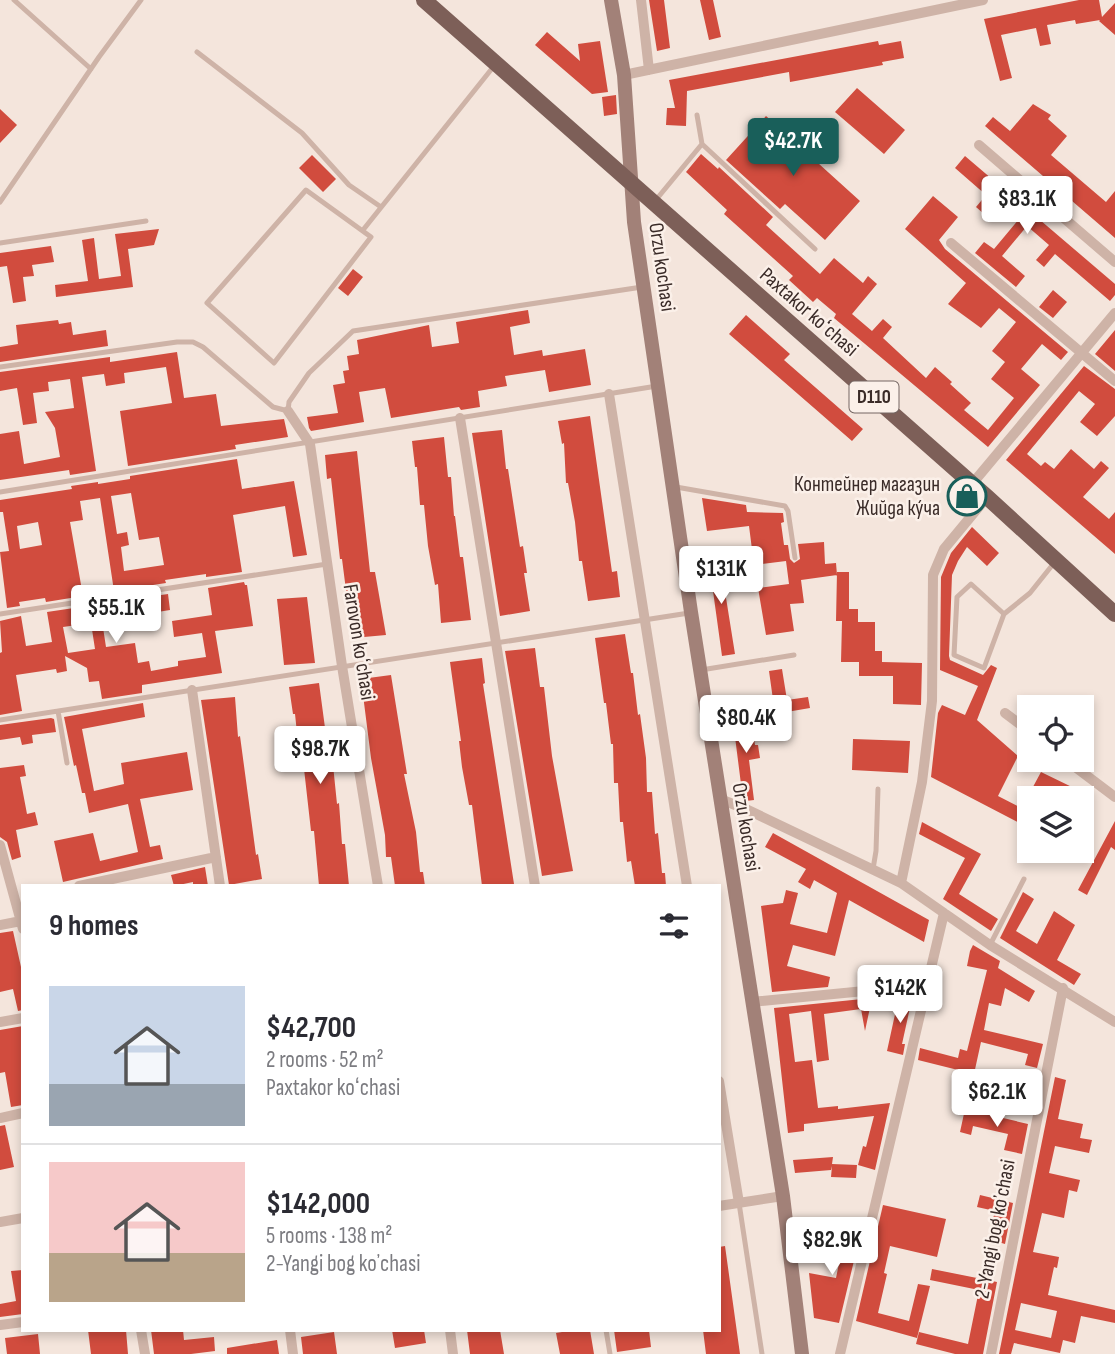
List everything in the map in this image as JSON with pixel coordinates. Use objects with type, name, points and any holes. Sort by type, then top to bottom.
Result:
[{"type":"main road","name":"D110","points":[[424,0],[631,182]]},
{"type":"main road","name":"Orzu kochasi","points":[[611,0],[624,75],[634,222],[691,612],[783,1196],[802,1354]]},
{"type":"main road","name":"Paxtakor koʻchasi","points":[[631,182],[1115,614]]},
{"type":"street","points":[[641,0],[649,70]]},
{"type":"street","points":[[624,75],[983,0]]},
{"type":"street","points":[[979,145],[1115,261]]},
{"type":"street","points":[[951,243],[1115,381]]},
{"type":"street","points":[[972,484],[1115,313]]},
{"type":"street","points":[[609,394],[687,884]]},
{"type":"street","name":"Farovon koʻchasi","points":[[288,411],[310,444],[342,666],[378,884]]},
{"type":"street","points":[[460,418],[535,884]]},
{"type":"street","points":[[901,883],[922,782],[932,701],[933,575],[944,549],[986,497]]},
{"type":"street","points":[[192,690],[220,884]]},
{"type":"street","points":[[1005,713],[1017,722]]},
{"type":"street","points":[[1082,772],[1115,797]]},
{"type":"street","points":[[720,799],[901,883],[990,944],[1115,1022]]},
{"type":"street","points":[[0,845],[19,898],[21,916]]},
{"type":"street","points":[[88,884],[216,857]]},
{"type":"street","points":[[840,1354],[944,914]]},
{"type":"street","points":[[0,925],[21,925]]},
{"type":"street","points":[[751,1002],[926,985]]},
{"type":"street","name":"2-Yangi bog koʼchasi","points":[[990,1354],[1063,988]]},
{"type":"street","points":[[0,1023],[21,1018]]},
{"type":"street","points":[[721,1094],[739,1203]]},
{"type":"street","points":[[0,1118],[21,1113]]},
{"type":"street","points":[[721,1206],[783,1196]]},
{"type":"street","points":[[0,1223],[21,1218]]},
{"type":"street","points":[[0,1325],[21,1322]]},
{"type":"street","points":[[142,1332],[145,1354]]},
{"type":"street","points":[[289,1332],[293,1354]]},
{"type":"street","points":[[450,1332],[453,1354]]},
{"type":"lane","points":[[14,0],[91,69]]},
{"type":"lane","points":[[0,202],[141,0]]},
{"type":"lane","points":[[197,52],[302,133],[349,185],[381,207]]},
{"type":"lane","points":[[363,230],[496,65]]},
{"type":"lane","points":[[697,115],[702,144],[815,249]]},
{"type":"lane","points":[[654,202],[702,144]]},
{"type":"lane","points":[[306,190],[363,230],[371,237],[274,363],[207,303],[306,190]]},
{"type":"lane","points":[[0,243],[146,221]]},
{"type":"lane","points":[[0,368],[177,342],[193,342],[204,347],[273,407],[288,411],[289,402],[309,373],[353,331],[644,287]]},
{"type":"lane","points":[[0,492],[659,386]]},
{"type":"lane","points":[[673,486],[785,506],[795,558]]},
{"type":"lane","points":[[1004,614],[971,584],[957,597],[954,655],[985,668],[1004,614],[1030,593],[1056,561]]},
{"type":"lane","points":[[0,614],[327,564]]},
{"type":"lane","points":[[0,720],[691,612]]},
{"type":"lane","points":[[701,670],[794,655]]},
{"type":"lane","points":[[58,711],[66,763]]},
{"type":"lane","points":[[873,869],[877,851],[878,789]]},
{"type":"lane","points":[[990,944],[1024,880]]},
{"type":"lane","points":[[739,1203],[762,1354]]},
{"type":"lane","points":[[606,1332],[610,1354]]},
{"type":"building","points":[[649,0],[664,0],[670,48],[657,51]]},
{"type":"building","points":[[700,0],[713,0],[721,37],[709,40]]},
{"type":"building","points":[[1079,0],[1099,0],[1102,17],[1115,3],[1115,35],[1100,20],[1076,24],[1075,20],[1047,25],[1051,44],[1040,46],[1036,28],[1001,35],[1012,78],[1000,81],[984,19]]},
{"type":"building","points":[[547,32],[580,61],[578,44],[600,41],[608,92],[592,94],[535,45]]},
{"type":"building","points":[[878,41],[879,45],[901,41],[904,58],[882,62],[883,65],[790,82],[789,72],[687,91],[686,126],[666,125],[667,108],[675,108],[669,80]]},
{"type":"building","points":[[857,88],[905,130],[884,154],[835,112]]},
{"type":"building","points":[[616,95],[617,114],[604,116],[602,97]]},
{"type":"building","points":[[1033,104],[1051,115],[1048,119],[1067,136],[1051,155],[1106,202],[1115,191],[1115,238],[985,126],[993,117],[1010,131]]},
{"type":"building","points":[[0,109],[17,125],[0,143]]},
{"type":"building","points":[[766,116],[860,201],[825,240],[785,204],[780,209],[726,160]]},
{"type":"building","points":[[701,154],[773,217],[766,225],[820,274],[834,258],[863,283],[868,276],[877,284],[852,314],[872,331],[883,319],[892,327],[883,338],[926,378],[935,367],[971,403],[964,410],[988,430],[1014,398],[991,379],[1005,362],[992,351],[1016,322],[999,308],[981,328],[948,304],[966,283],[905,229],[933,196],[958,217],[939,240],[945,249],[1068,352],[1061,360],[1042,344],[1021,369],[1040,385],[988,447],[834,318],[836,314],[817,298],[813,302],[789,280],[793,276],[724,214],[727,210],[686,172]]},
{"type":"building","points":[[312,155],[336,179],[323,192],[299,168]]},
{"type":"building","points":[[965,156],[1115,284],[1115,295],[1110,301],[1055,254],[1044,267],[1036,260],[1049,245],[1027,226],[1002,256],[1025,276],[1016,287],[975,253],[984,242],[994,249],[1019,219],[996,200],[984,214],[976,207],[986,195],[955,168]]},
{"type":"building","points":[[159,229],[154,245],[128,249],[133,287],[56,297],[55,285],[88,281],[82,240],[94,238],[99,279],[121,276],[115,234]]},
{"type":"building","points":[[51,246],[54,262],[32,265],[34,276],[23,277],[26,301],[13,303],[7,266],[0,267],[0,253]]},
{"type":"building","points":[[353,269],[363,277],[348,296],[338,288]]},
{"type":"building","points":[[1053,290],[1067,302],[1053,318],[1039,307]]},
{"type":"building","points":[[528,310],[530,323],[510,327],[514,355],[542,350],[543,356],[585,349],[591,385],[549,392],[545,370],[505,376],[507,386],[478,391],[480,407],[461,410],[459,407],[391,418],[385,388],[359,392],[364,422],[311,431],[309,428],[307,417],[338,413],[333,385],[345,383],[343,371],[349,370],[347,356],[359,354],[357,340],[429,325],[432,347],[459,343],[456,322]]},
{"type":"building","points":[[746,315],[790,354],[784,360],[863,429],[852,441],[729,334]]},
{"type":"building","points":[[58,320],[59,324],[71,322],[73,335],[106,330],[108,346],[0,362],[0,347],[18,344],[16,325]]},
{"type":"building","points":[[1115,330],[1115,371],[1095,354]]},
{"type":"building","points":[[177,352],[184,398],[216,394],[221,426],[284,419],[288,437],[235,445],[236,449],[128,466],[120,411],[172,403],[166,367],[124,373],[125,383],[106,386],[104,374],[82,377],[96,471],[70,475],[69,470],[0,480],[0,434],[19,431],[24,464],[60,457],[55,428],[45,412],[74,408],[70,379],[48,382],[49,391],[33,393],[37,423],[23,425],[17,388],[0,391],[0,372],[110,357],[110,362]]},
{"type":"building","points":[[1084,366],[1115,389],[1115,416],[1097,436],[1080,422],[1095,404],[1079,391],[1027,454],[1041,466],[1045,462],[1054,469],[1071,449],[1094,469],[1101,461],[1109,468],[1083,497],[1109,519],[1115,512],[1115,554],[1006,460]]},
{"type":"building","points":[[590,416],[612,572],[617,571],[620,597],[588,601],[566,483],[564,443],[562,444],[558,421]]},
{"type":"building","points":[[502,430],[520,547],[523,546],[530,611],[500,616],[472,433]]},
{"type":"building","points":[[444,437],[471,620],[441,623],[438,584],[435,585],[428,546],[424,505],[420,505],[412,441]]},
{"type":"building","points":[[357,451],[370,572],[375,572],[386,635],[353,638],[349,598],[340,559],[331,478],[327,479],[325,455]]},
{"type":"building","points":[[237,459],[242,489],[294,481],[307,555],[293,557],[285,506],[233,515],[242,572],[165,580],[166,583],[114,591],[100,498],[80,501],[83,520],[70,522],[83,596],[46,602],[45,598],[19,602],[20,606],[7,608],[0,552],[9,551],[0,500],[72,489],[71,486],[130,479],[130,476]],"holes":[[[131,493],[139,540],[159,537],[164,565],[124,571],[121,547],[129,545],[127,532],[117,534],[111,496]],[[38,522],[42,545],[20,549],[17,526]]]},
{"type":"building","points":[[702,498],[746,505],[747,512],[783,513],[784,522],[781,523],[784,545],[788,545],[790,559],[794,563],[800,559],[798,544],[824,542],[825,564],[836,563],[837,575],[801,580],[804,603],[790,604],[794,631],[766,635],[758,588],[789,584],[786,561],[754,565],[749,526],[707,531]]},
{"type":"building","points":[[972,527],[999,553],[987,566],[967,547],[958,561],[952,575],[949,656],[950,660],[983,675],[991,665],[997,668],[977,720],[1017,755],[998,796],[1017,806],[1017,822],[931,777],[938,713],[942,705],[965,715],[978,686],[940,670],[941,577],[951,553]]},
{"type":"building","points":[[719,554],[735,654],[722,656],[708,555]]},
{"type":"building","points":[[837,572],[849,572],[849,609],[858,609],[858,622],[875,622],[875,651],[882,651],[882,662],[922,663],[921,705],[893,704],[893,676],[859,676],[859,662],[841,662],[842,621],[836,621]]},
{"type":"building","points":[[244,582],[247,585],[253,626],[215,631],[222,673],[142,685],[142,693],[102,699],[99,681],[89,682],[87,668],[65,656],[67,671],[57,673],[56,669],[16,675],[22,711],[0,715],[0,621],[21,616],[26,646],[52,642],[47,612],[168,594],[170,610],[102,621],[106,647],[135,643],[138,663],[149,661],[151,671],[178,666],[178,661],[206,657],[202,633],[174,637],[172,621],[212,615],[208,588]],"holes":[[[91,623],[95,649],[68,653],[63,627]]]},
{"type":"building","points":[[307,597],[315,663],[284,665],[277,599]]},
{"type":"building","points":[[625,634],[638,715],[640,714],[647,792],[652,792],[655,834],[658,833],[662,873],[665,873],[666,884],[635,884],[631,861],[627,862],[623,822],[620,822],[618,783],[614,783],[613,744],[595,638]]},
{"type":"building","points":[[535,648],[540,687],[544,687],[552,756],[573,871],[542,876],[505,651]]},
{"type":"building","points":[[482,658],[483,684],[514,884],[482,884],[472,805],[469,805],[462,767],[450,662]]},
{"type":"building","points":[[782,669],[787,700],[808,697],[810,708],[775,714],[769,671]]},
{"type":"building","points":[[391,675],[407,774],[404,774],[416,832],[420,872],[423,872],[425,884],[395,884],[391,857],[386,857],[361,679]]},
{"type":"building","points":[[319,683],[330,765],[333,765],[337,804],[339,803],[349,884],[319,884],[302,751],[299,752],[289,687]]},
{"type":"building","points":[[235,697],[238,737],[240,736],[256,855],[258,854],[262,879],[229,884],[201,700]]},
{"type":"building","points":[[143,703],[145,717],[82,729],[94,791],[124,784],[121,763],[187,752],[193,790],[140,799],[150,847],[160,845],[163,859],[63,882],[54,841],[93,833],[100,861],[138,852],[128,804],[89,813],[85,793],[82,793],[76,765],[74,766],[64,717]]},
{"type":"building","points":[[54,719],[56,732],[32,735],[33,743],[22,745],[20,737],[0,740],[0,725]]},
{"type":"building","points":[[751,719],[760,758],[749,760],[754,800],[746,801],[743,800],[733,721]]},
{"type":"building","points":[[853,739],[910,741],[908,773],[852,770]]},
{"type":"building","points":[[24,765],[26,776],[20,777],[27,814],[35,812],[38,825],[16,830],[21,857],[12,860],[7,842],[0,837],[0,768]]},
{"type":"building","points":[[1041,772],[1070,786],[1033,786]]},
{"type":"building","points":[[1115,821],[1115,850],[1111,847],[1087,895],[1078,890]]},
{"type":"building","points":[[922,822],[981,854],[959,894],[998,919],[991,931],[943,899],[965,858],[919,834]]},
{"type":"building","points":[[773,833],[929,920],[924,942],[849,900],[835,956],[793,945],[787,966],[830,977],[828,987],[772,992],[761,906],[783,903],[786,890],[798,893],[790,924],[827,933],[837,893],[814,880],[810,889],[798,882],[806,869],[765,847]]},
{"type":"building","points":[[205,867],[208,884],[173,884],[171,875]]},
{"type":"building","points":[[1023,892],[1034,899],[1016,931],[1037,944],[1054,911],[1075,925],[1057,960],[1081,974],[1074,985],[1000,938]]},
{"type":"building","points":[[13,931],[21,967],[21,1010],[18,1011],[13,989],[0,992],[0,933]]},
{"type":"building","points":[[973,945],[1000,961],[998,968],[1035,991],[1029,1002],[1005,988],[1001,1006],[989,1003],[984,1030],[1043,1044],[1037,1068],[1025,1065],[1028,1054],[981,1042],[974,1074],[918,1060],[920,1048],[958,1058],[960,1049],[967,1051],[987,970],[967,966]]},
{"type":"building","points":[[913,994],[902,1044],[905,1044],[903,1055],[887,1051],[899,996]]},
{"type":"building","points":[[872,998],[865,1031],[861,1009],[824,1014],[829,1060],[817,1062],[811,1011],[789,1014],[795,1062],[812,1060],[818,1108],[838,1106],[838,1109],[890,1103],[875,1170],[858,1165],[874,1116],[804,1124],[804,1131],[788,1133],[774,1008]]},
{"type":"building","points":[[21,1026],[21,1105],[11,1107],[5,1072],[0,1073],[0,1030]]},
{"type":"building","points":[[1055,1077],[1066,1080],[1058,1119],[1083,1124],[1080,1138],[1092,1140],[1089,1153],[1055,1146],[1049,1173],[1080,1180],[1077,1192],[1069,1190],[1064,1218],[1042,1213],[1033,1252],[1059,1257],[1048,1295],[1115,1310],[1115,1323],[1081,1316],[1075,1343],[1063,1340],[1060,1353],[1014,1343],[1011,1354],[999,1354]],"holes":[[[1021,1303],[1057,1311],[1051,1338],[1015,1330]]]},
{"type":"building","points":[[965,1109],[1028,1124],[1022,1154],[1004,1150],[1008,1134],[973,1126],[971,1135],[960,1132]]},
{"type":"building","points":[[5,1125],[14,1167],[0,1170],[0,1126]]},
{"type":"building","points":[[833,1157],[832,1164],[857,1165],[856,1178],[831,1177],[832,1166],[831,1170],[795,1173],[793,1160]]},
{"type":"building","points":[[980,1195],[1013,1203],[1005,1244],[988,1239],[995,1211],[977,1207]]},
{"type":"building","points":[[883,1205],[946,1219],[937,1257],[890,1246],[878,1313],[909,1321],[918,1284],[930,1286],[917,1338],[856,1321]]},
{"type":"building","points":[[804,1230],[859,1240],[839,1323],[814,1318],[809,1273],[836,1278],[842,1249],[805,1242]]},
{"type":"building","points":[[725,1246],[740,1354],[706,1354],[703,1332],[721,1332],[721,1247]]},
{"type":"building","points":[[932,1269],[997,1282],[983,1354],[955,1354],[916,1344],[919,1332],[968,1344],[979,1290],[930,1280]]},
{"type":"building","points":[[21,1270],[21,1314],[0,1317],[0,1304],[16,1301],[11,1271]]},
{"type":"building","points":[[88,1332],[126,1332],[128,1354],[91,1354]]},
{"type":"building","points":[[151,1332],[183,1332],[184,1340],[214,1337],[215,1351],[154,1354]]},
{"type":"building","points":[[334,1332],[337,1354],[303,1354],[301,1337]]},
{"type":"building","points":[[392,1332],[424,1332],[426,1343],[395,1348]]},
{"type":"building","points":[[467,1332],[500,1332],[504,1354],[470,1354]]},
{"type":"building","points":[[590,1332],[594,1354],[560,1354],[556,1333]]},
{"type":"building","points":[[614,1332],[649,1332],[651,1347],[617,1352]]},
{"type":"building","points":[[38,1334],[40,1354],[7,1354],[5,1338]]},
{"type":"building","points":[[277,1340],[279,1354],[227,1354],[227,1348]]},
{"type":"place","name":"Контейнер магазин Жийда ку́ча","points":[[967,496]]}]
